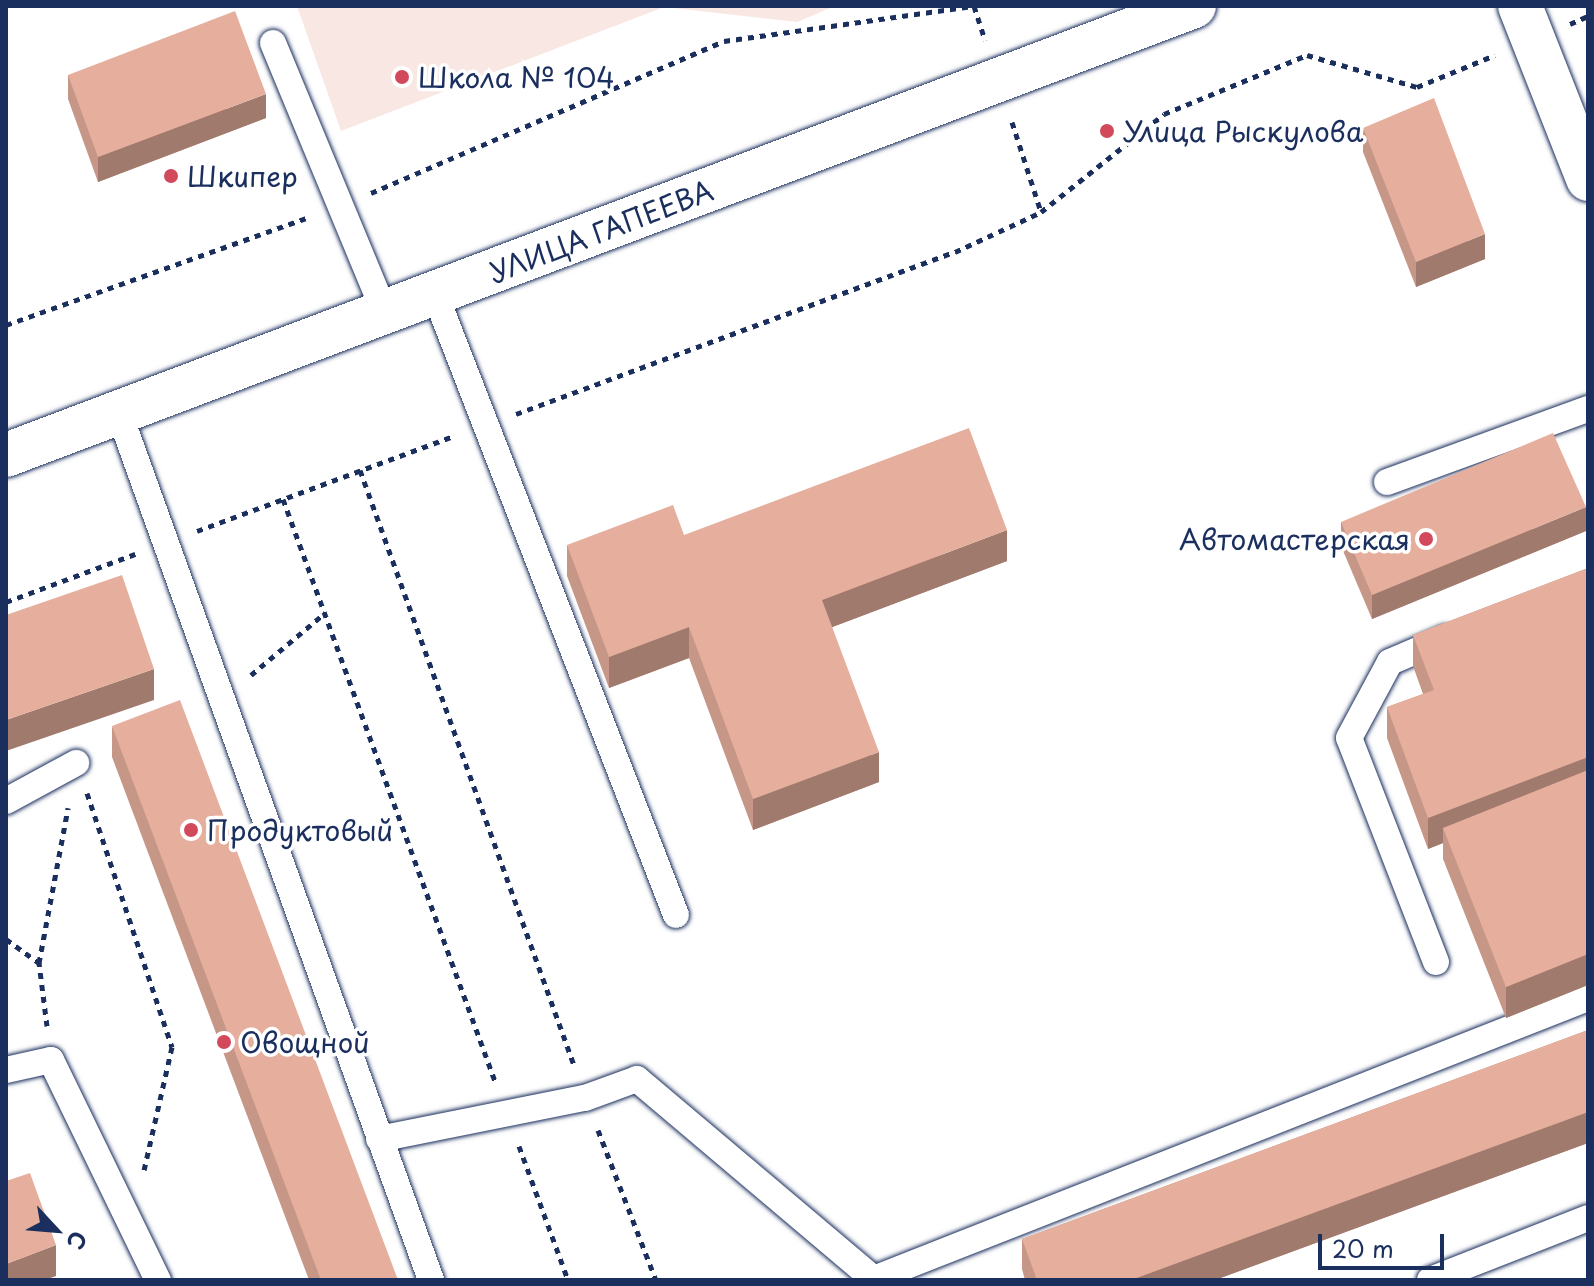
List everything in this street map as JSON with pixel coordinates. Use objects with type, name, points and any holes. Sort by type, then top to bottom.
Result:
[{"type":"main road","name":"УЛИЦА ГАПЕЕВА","points":[[6,455],[118,410],[385,313],[1194,6]]},
{"type":"main road","points":[[1527,22],[1588,179]]},
{"type":"lane","points":[[273,43],[385,313]]},
{"type":"lane","points":[[435,294],[676,915]]},
{"type":"lane","points":[[1387,482],[1588,409]]},
{"type":"lane","points":[[118,410],[219,703],[431,1280]]},
{"type":"lane","points":[[1436,962],[1349,738],[1390,662],[1475,626]]},
{"type":"lane","points":[[6,801],[76,763]]},
{"type":"lane","points":[[379,1139],[506,1110],[585,1098],[637,1079],[871,1278],[1588,998]]},
{"type":"lane","points":[[6,1070],[51,1060],[158,1280]]},
{"type":"lane","points":[[1443,1278],[1588,1218]]},
{"type":"path","points":[[6,325],[339,206],[724,41],[973,6]]},
{"type":"path","points":[[6,602],[955,252],[1041,212],[1164,114],[1307,55],[1417,87],[1527,22],[1588,16]]},
{"type":"path","points":[[360,470],[585,1098],[656,1280]]},
{"type":"path","points":[[283,499],[568,1280]]},
{"type":"path","points":[[219,703],[325,613]]},
{"type":"path","points":[[51,1060],[39,963],[76,763]]},
{"type":"path","points":[[76,763],[172,1047],[132,1225]]},
{"type":"path","points":[[6,939],[39,963]]},
{"type":"shaded area","name":"Школа № 104","points":[[297,6],[835,6],[797,22],[664,7],[341,131]]},
{"type":"building","points":[[235,11],[266,94],[98,157],[68,75]]},
{"type":"building","points":[[1434,98],[1485,234],[1416,262],[1363,128]]},
{"type":"building","points":[[969,428],[1007,530],[822,600],[879,752],[753,799],[689,627],[609,657],[567,545],[673,505],[684,535]]},
{"type":"building","points":[[1553,433],[1586,507],[1372,595],[1341,522]]},
{"type":"building","points":[[1588,568],[1588,757],[1428,818],[1387,707],[1434,690],[1413,635]]},
{"type":"building","points":[[122,575],[154,669],[6,720],[6,615]]},
{"type":"building","points":[[180,700],[398,1280],[321,1280],[112,726]]},
{"type":"building","points":[[1588,770],[1588,954],[1506,987],[1443,828]]},
{"type":"building","points":[[1588,1030],[1588,1112],[1131,1280],[1037,1280],[1022,1239]]},
{"type":"building","points":[[30,1173],[56,1245],[6,1264],[6,1181]]},
{"type":"place","name":"Школа № 104","points":[[402,77]]},
{"type":"place","name":"Улица Рыскулова","points":[[1107,131]]},
{"type":"place","name":"Шкипер","points":[[171,176]]},
{"type":"place","name":"Автомастерская","points":[[1426,539]]},
{"type":"place","name":"Продуктовый","points":[[191,830]]},
{"type":"place","name":"Овощной","points":[[224,1042]]}]
